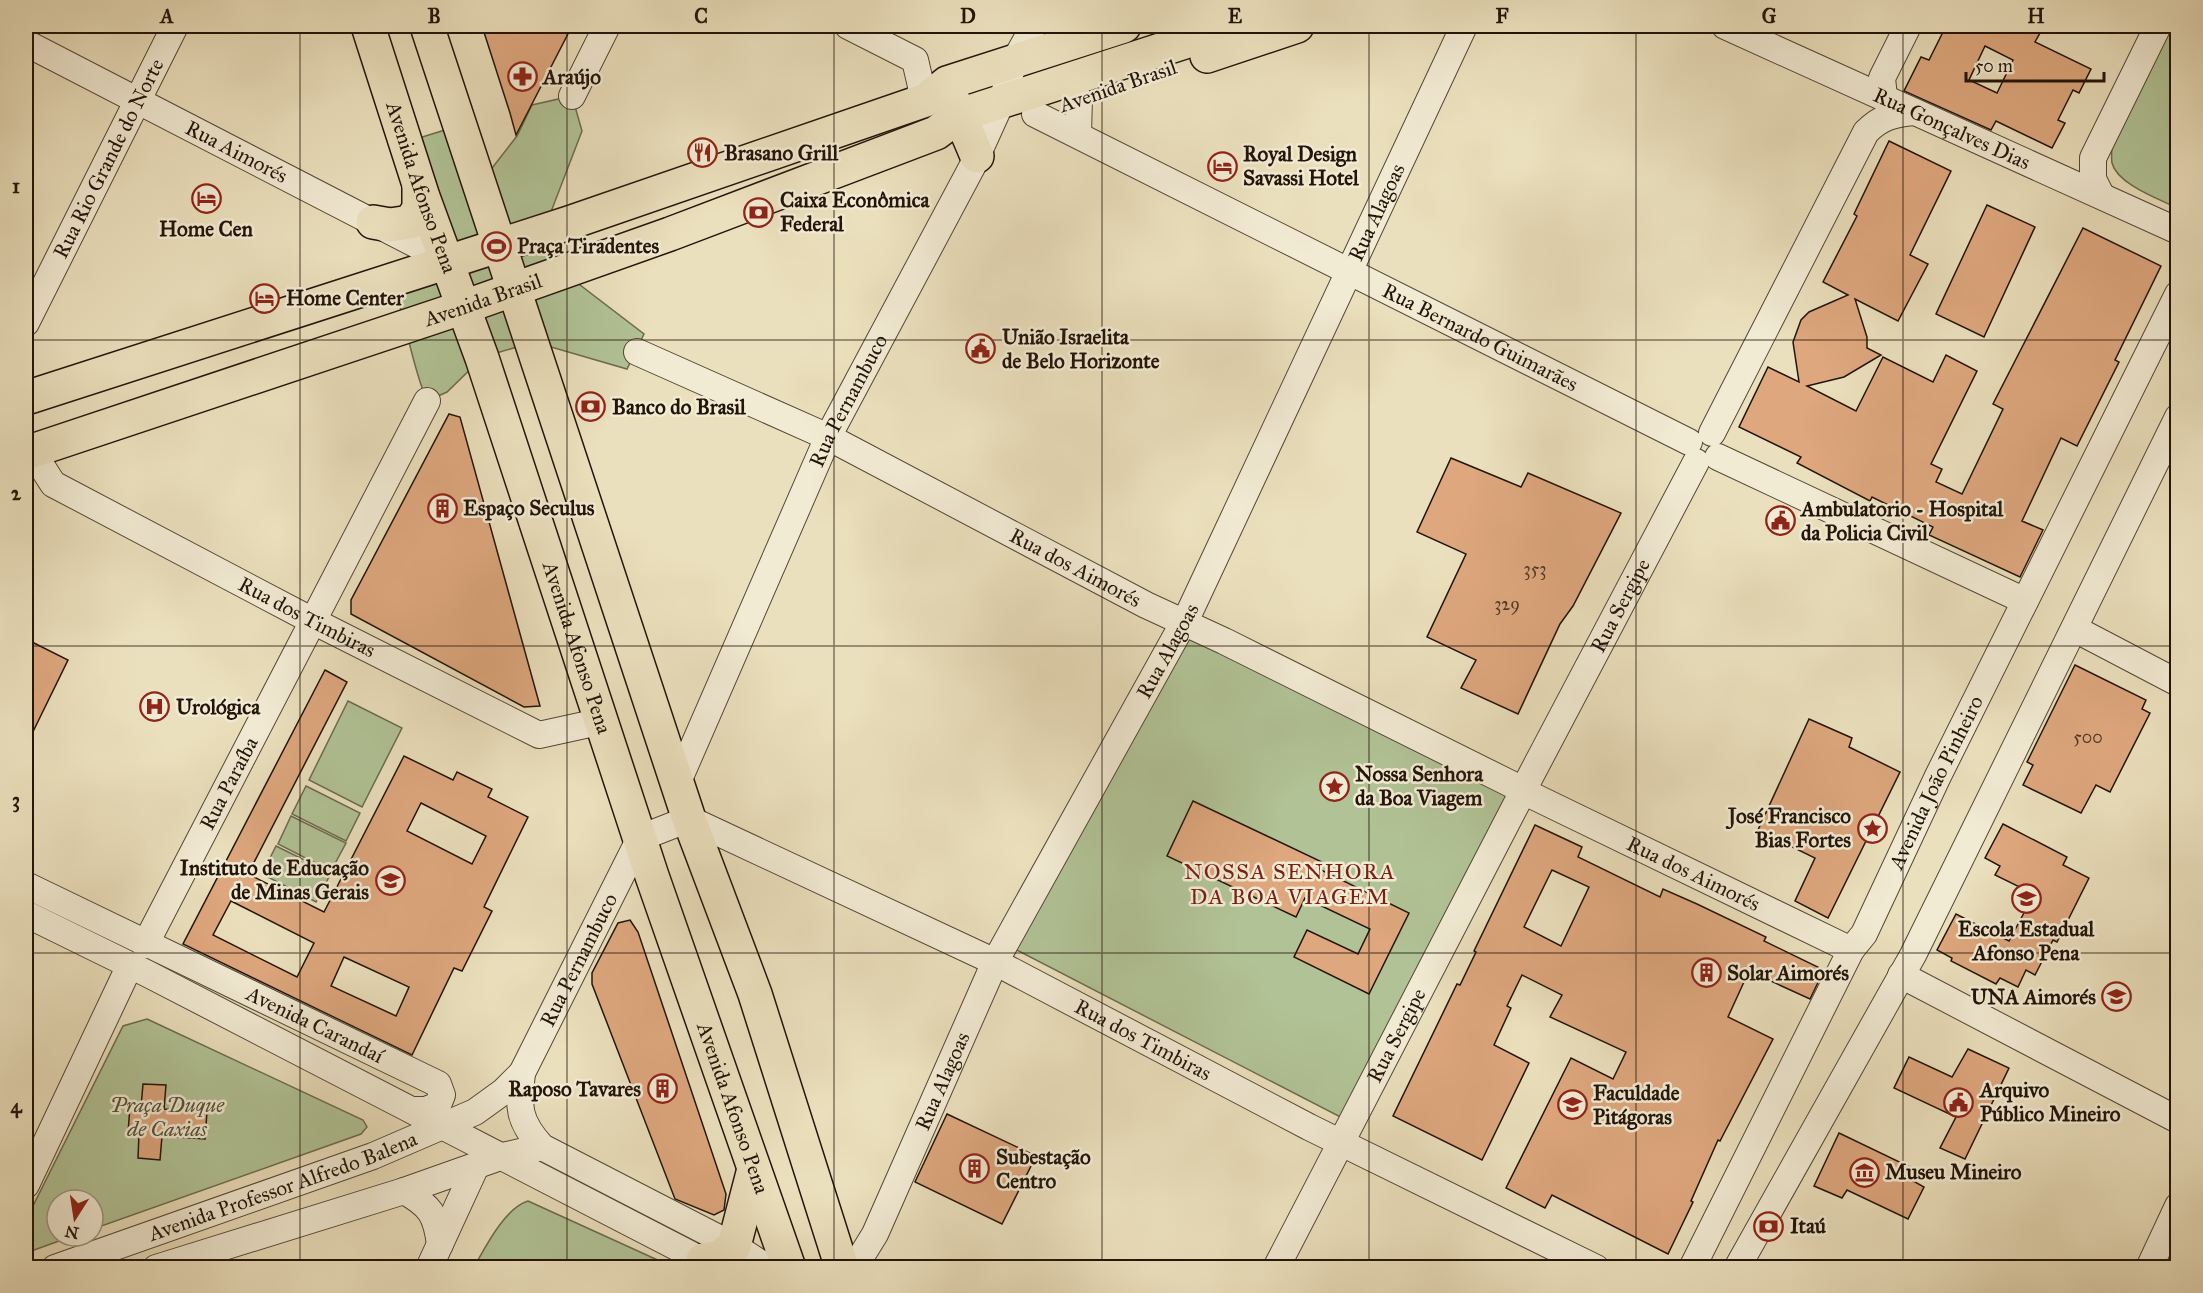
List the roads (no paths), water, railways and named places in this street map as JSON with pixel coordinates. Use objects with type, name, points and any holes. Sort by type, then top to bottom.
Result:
[{"type":"main road","name":"Avenida Afonso Pena","points":[[368,26],[419,186],[464,307],[640,838],[789,1268]]},
{"type":"main road","points":[[428,26],[516,287],[677,784],[755,994],[842,1268]]},
{"type":"main road","name":"Avenida Brasil","points":[[969,110],[1124,26]]},
{"type":"main road","name":"Avenida Brasil","points":[[29,452],[464,307],[670,234],[969,110],[1181,26]]},
{"type":"main road","name":"Avenida Brasil","points":[[26,398],[448,261],[969,110],[1234,26]]},
{"type":"main road","name":"Avenida Brasil","points":[[969,110],[1035,114],[1297,26]]},
{"type":"main road","points":[[373,222],[390,225],[410,222],[419,209],[419,186]]},
{"type":"main road","points":[[718,1258],[754,1169]]},
{"type":"street","name":"Rua Rio Grande do Norte","points":[[26,323],[174,26]]},
{"type":"street","points":[[572,96],[607,26]]},
{"type":"street","points":[[848,26],[915,60],[921,86],[969,110]]},
{"type":"street","name":"Rua Pernambuco","points":[[677,784],[969,110],[1034,26]]},
{"type":"street","name":"Rua Alagoas","points":[[854,1268],[875,1234],[995,962],[1184,622],[1464,26]]},
{"type":"street","name":"Rua Gonçalves Dias","points":[[1725,26],[2178,231]]},
{"type":"street","points":[[1884,97],[1882,78],[1908,26]]},
{"type":"street","points":[[2101,195],[2093,179],[2093,158],[2158,26]]},
{"type":"street","name":"Rua Aimorés","points":[[26,43],[448,261]]},
{"type":"street","points":[[1853,82],[1864,102],[1866,132]]},
{"type":"street","points":[[1078,133],[1079,99]]},
{"type":"street","name":"Rua Sergipe","points":[[1276,1268],[1704,448],[1866,132],[1878,120],[1891,114],[1914,112]]},
{"type":"street","name":"Rua Bernardo Guimarães","points":[[1035,114],[1078,133],[1704,448],[2025,601]]},
{"type":"street","name":"Avenida João Pinheiro","points":[[1692,1268],[1851,950],[1864,934],[1938,776],[2178,294]]},
{"type":"street","name":"Rua dos Aimorés","points":[[637,352],[828,437],[1146,605],[1851,950]]},
{"type":"street","name":"Rua Paraíba","points":[[141,934],[311,621],[427,401]]},
{"type":"street","points":[[1737,1268],[1902,975],[2178,417]]},
{"type":"street","name":"Rua dos Timbiras","points":[[29,452],[53,484],[311,621],[539,735],[603,722]]},
{"type":"street","points":[[2075,629],[2178,683]]},
{"type":"street","points":[[640,838],[689,819]]},
{"type":"street","name":"Rua dos Timbiras","points":[[689,819],[995,962],[1341,1144],[1596,1268]]},
{"type":"street","name":"Rua Pernambuco","points":[[475,1112],[522,1073],[640,838]]},
{"type":"street","name":"Avenida Carandaí","points":[[26,885],[141,934],[438,1084],[442,1095],[438,1105],[426,1110],[412,1110]]},
{"type":"street","name":"Avenida Carandaí","points":[[26,914],[132,966],[442,1127],[718,1258],[768,1268]]},
{"type":"street","points":[[26,1185],[132,966],[141,934]]},
{"type":"street","points":[[1902,975],[2178,1120]]},
{"type":"street","points":[[522,1073],[519,1106],[522,1119],[542,1147]]},
{"type":"street","name":"Avenida Professor Alfredo Balena","points":[[55,1268],[255,1200],[373,1156],[475,1112]]},
{"type":"street","name":"Avenida Carandaí","points":[[542,1147],[718,1258]]},
{"type":"street","name":"Avenida Professor Alfredo Balena","points":[[156,1268],[404,1191],[503,1156],[542,1147]]},
{"type":"street","points":[[429,1268],[476,1166]]},
{"type":"street","points":[[404,1191],[421,1200],[436,1218],[440,1244]]},
{"type":"street","points":[[2149,1268],[2178,1206]]},
{"type":"place","name":"Araújo","points":[[522,77]]},
{"type":"place","name":"Brasano Grill","points":[[703,153]]},
{"type":"place","name":"Royal Design Savassi Hotel","points":[[1222,166]]},
{"type":"place","name":"Home Cen","points":[[206,198]]},
{"type":"place","name":"Caixa Econômica Federal","points":[[759,212]]},
{"type":"place","name":"Praça Tiradentes","points":[[496,246]]},
{"type":"place","name":"Home Center","points":[[265,298]]},
{"type":"place","name":"União Israelita de Belo Horizonte","points":[[981,349]]},
{"type":"place","name":"Banco do Brasil","points":[[591,407]]},
{"type":"place","name":"Espaço Seculus","points":[[442,508]]},
{"type":"place","name":"Ambulatorio - Hospital da Policia Civil","points":[[1780,521]]},
{"type":"place","name":"Urológica","points":[[155,707]]},
{"type":"place","name":"Nossa Senhora da Boa Viagem","points":[[1334,786]]},
{"type":"place","name":"José Francisco Bias Fortes","points":[[1872,828]]},
{"type":"place","name":"Instituto de Educação de Minas Gerais","points":[[390,880]]},
{"type":"place","name":"Escola Estadual Afonso Pena","points":[[2026,898]]},
{"type":"place","name":"Solar Aimorés","points":[[1706,973]]},
{"type":"place","name":"UNA Aimorés","points":[[2117,997]]},
{"type":"place","name":"Raposo Tavares","points":[[662,1089]]},
{"type":"place","name":"Arquivo Público Mineiro","points":[[1959,1102]]},
{"type":"place","name":"Faculdade Pitágoras","points":[[1572,1105]]},
{"type":"place","name":"Subestação Centro","points":[[975,1169]]},
{"type":"place","name":"Museu Mineiro","points":[[1864,1172]]},
{"type":"place","name":"Itaú","points":[[1769,1226]]},
{"type":"district","name":"NOSSA SENHORA DA BOA VIAGEM","points":[[1290,884]]},
{"type":"park label","name":"Praça Duque de Caxias","points":[[167,1117]]}]
